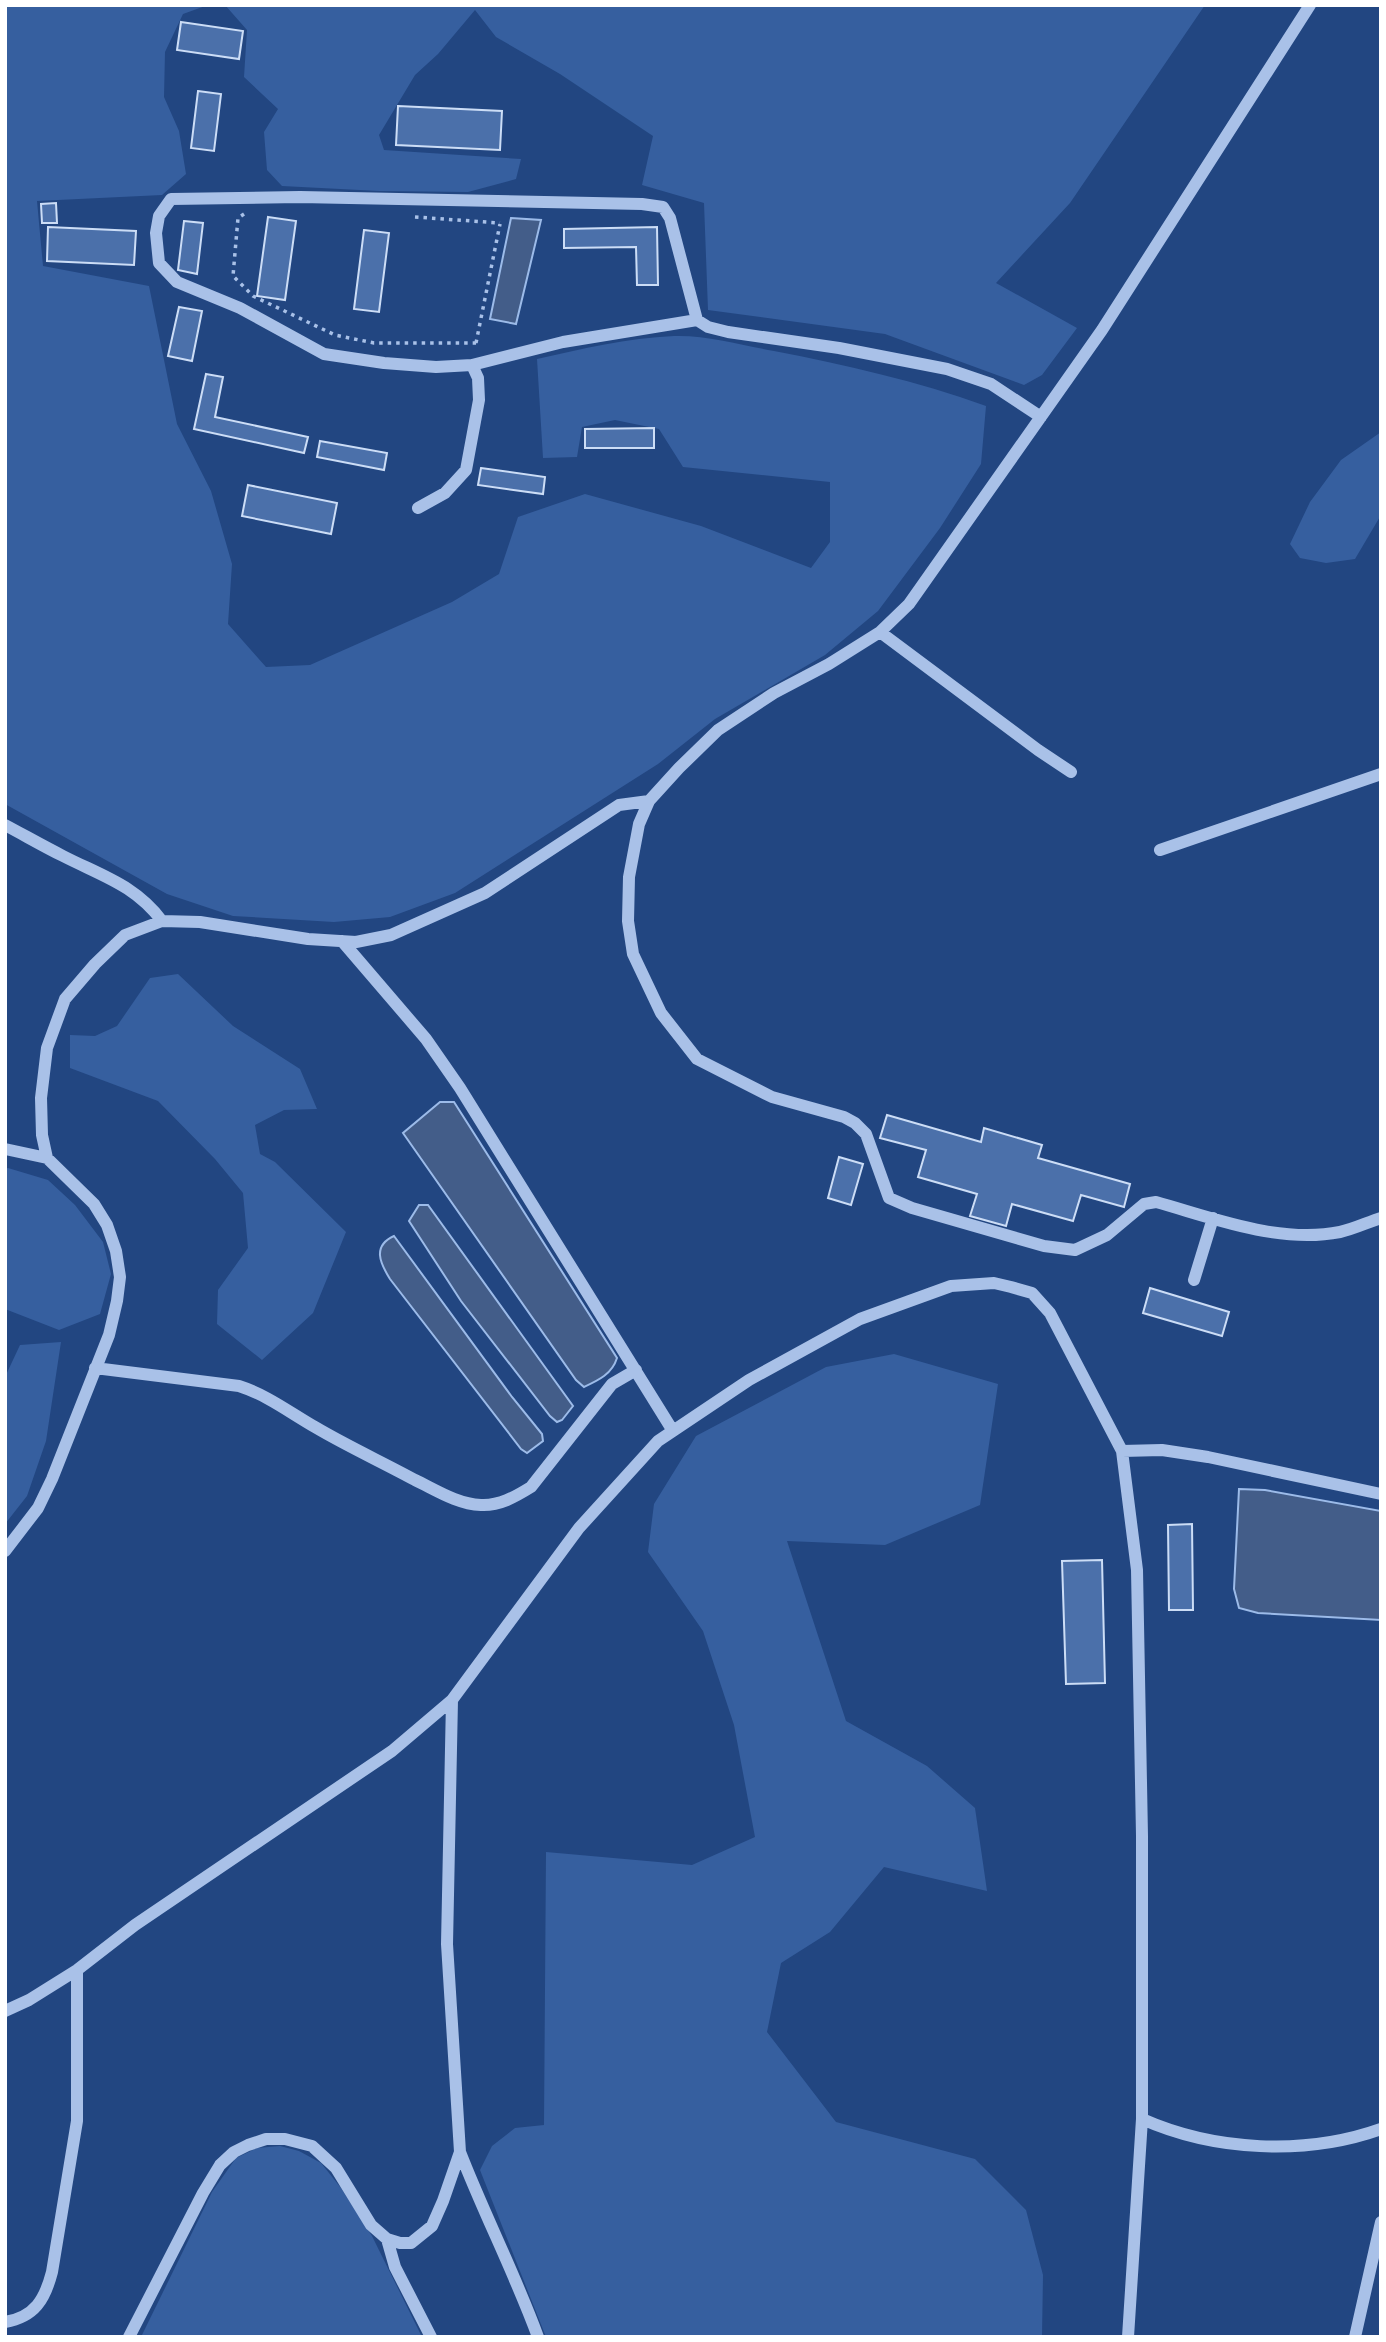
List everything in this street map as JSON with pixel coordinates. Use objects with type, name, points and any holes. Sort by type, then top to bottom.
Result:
[{"type":"street","points":[[1310,5],[1102,330],[909,604],[880,632],[830,664],[774,693],[718,730],[649,801],[639,824],[629,877],[628,921],[633,954],[661,1013],[697,1059],[772,1097],[855,1123],[866,1134],[889,1198],[912,1208],[1044,1246],[1075,1250],[1107,1235],[1144,1204],[1156,1202],[1261,1231],[1302,1234],[1340,1232],[1381,1218]]},
{"type":"street","points":[[697,320],[670,218],[663,207],[642,204],[300,197],[171,199],[159,216],[156,233],[159,263],[177,282],[240,308],[324,354],[436,367],[472,365],[564,342],[697,320],[708,327],[728,332],[839,348],[947,369],[991,384],[1041,416]]},
{"type":"street","points":[[418,508],[445,493],[466,470],[479,400],[478,378],[472,365]]},
{"type":"street","points":[[880,632],[1071,772]]},
{"type":"street","points":[[1160,850],[1381,774]]},
{"type":"street","points":[[47,1158],[42,1135],[41,1098],[47,1048],[65,999],[125,935],[162,921],[200,922],[308,939],[356,942],[391,935],[473,898],[620,805],[649,801]]},
{"type":"street","points":[[5,825],[133,891],[151,906],[162,921]]},
{"type":"street","points":[[342,941],[426,1039],[460,1088],[673,1431]]},
{"type":"street","points":[[5,1149],[47,1158],[94,1204],[107,1225],[116,1251],[120,1277],[109,1335],[52,1479],[38,1508],[5,1551]]},
{"type":"street","points":[[1194,1280],[1213,1218]]},
{"type":"street","points":[[5,2011],[29,2000],[77,1970],[135,1924],[392,1751],[452,1700],[579,1528],[658,1441],[749,1380],[860,1319],[951,1286],[994,1283],[1032,1293],[1049,1313],[1122,1451],[1138,1570],[1142,2119],[1128,2337]]},
{"type":"street","points":[[95,1368],[226,1384],[258,1392],[317,1428],[443,1494],[466,1503],[483,1505],[497,1504],[531,1487],[603,1394],[612,1384],[636,1370]]},
{"type":"street","points":[[1122,1451],[1162,1450],[1208,1457],[1381,1494]]},
{"type":"street","points":[[452,1700],[447,1944],[460,2152],[479,2203],[510,2266],[538,2337]]},
{"type":"street","points":[[5,2322],[15,2321],[39,2306],[47,2293],[52,2272],[77,2120],[77,1970]]},
{"type":"street","points":[[1142,2119],[1163,2128],[1218,2142],[1264,2145],[1302,2145],[1381,2129]]},
{"type":"street","points":[[129,2337],[203,2193],[220,2165],[234,2152],[266,2140],[285,2140],[312,2146],[336,2168],[371,2225],[387,2239],[411,2243],[432,2226],[460,2152]]},
{"type":"street","points":[[1355,2337],[1381,2222]]},
{"type":"street","points":[[387,2239],[395,2267],[431,2337]]},
{"type":"path","points":[[472,365],[505,201]]},
{"type":"path","points":[[252,210],[238,218],[233,276],[253,296],[335,335],[374,343],[476,343]]},
{"type":"path","points":[[410,217],[500,223]]},
{"type":"shaded area","points":[[5,5],[208,5],[183,14],[165,52],[164,97],[179,131],[186,174],[162,195],[37,201],[43,266],[149,286],[177,424],[211,491],[232,564],[228,624],[266,667],[310,665],[452,602],[499,574],[518,517],[585,494],[701,526],[811,568],[830,542],[830,482],[683,467],[659,429],[615,420],[582,427],[577,457],[543,458],[537,359],[622,342],[687,336],[855,368],[908,381],[986,406],[981,464],[940,528],[878,611],[825,655],[715,719],[658,764],[455,893],[390,917],[334,922],[233,916],[167,894],[5,804]]},
{"type":"shaded area","points":[[225,5],[1205,5],[1070,203],[996,283],[1077,328],[1042,375],[1024,385],[885,334],[708,310],[704,203],[642,185],[653,136],[560,74],[496,37],[475,10],[438,54],[415,75],[379,135],[384,150],[521,159],[516,179],[468,192],[282,186],[267,170],[264,132],[278,109],[244,77],[247,30]]},
{"type":"shaded area","points":[[511,218],[541,220],[516,324],[490,319]]},
{"type":"shaded area","points":[[1381,432],[1381,515],[1355,559],[1326,563],[1300,558],[1290,544],[1310,502],[1341,460]]},
{"type":"shaded area","points":[[178,974],[233,1026],[300,1069],[317,1109],[284,1110],[255,1125],[260,1154],[275,1162],[346,1232],[313,1313],[262,1360],[217,1324],[218,1290],[248,1248],[243,1193],[215,1159],[158,1101],[70,1068],[70,1035],[95,1036],[117,1026],[150,978]]},
{"type":"shaded area","points":[[440,1102],[454,1102],[617,1358],[608,1372],[595,1382],[584,1387],[576,1380],[403,1133]]},
{"type":"shaded area","points":[[5,1169],[48,1180],[75,1205],[103,1242],[111,1274],[100,1314],[59,1330],[5,1309]]},
{"type":"shaded area","points":[[419,1205],[428,1205],[573,1406],[562,1420],[557,1422],[550,1416],[461,1301],[409,1221]]},
{"type":"shaded area","points":[[394,1236],[542,1434],[543,1441],[527,1453],[521,1449],[390,1279],[383,1267],[380,1250],[387,1240]]},
{"type":"shaded area","points":[[61,1342],[46,1441],[27,1496],[5,1524],[5,1377],[20,1345]]},
{"type":"shaded area","points":[[894,1354],[998,1384],[980,1505],[885,1545],[787,1541],[846,1721],[927,1766],[975,1808],[987,1891],[884,1867],[830,1932],[781,1963],[767,2032],[836,2122],[975,2159],[1026,2210],[1043,2275],[1042,2337],[546,2337],[480,2170],[492,2146],[515,2128],[544,2125],[546,1852],[692,1865],[755,1837],[734,1725],[703,1631],[648,1552],[654,1504],[696,1436],[826,1367]]},
{"type":"shaded area","points":[[1239,1489],[1265,1490],[1381,1511],[1381,1620],[1258,1613],[1239,1608],[1234,1589]]},
{"type":"shaded area","points":[[280,2146],[299,2151],[321,2163],[341,2188],[372,2236],[422,2337],[141,2337],[212,2192],[236,2158],[257,2148]]},
{"type":"building","points":[[181,22],[243,31],[239,59],[177,50]]},
{"type":"building","points":[[198,91],[221,94],[214,151],[191,148]]},
{"type":"building","points":[[398,106],[502,111],[500,150],[396,145]]},
{"type":"building","points":[[56,203],[57,223],[42,223],[41,204]]},
{"type":"building","points":[[268,217],[296,221],[285,300],[257,296]]},
{"type":"building","points":[[184,221],[203,223],[197,274],[178,270]]},
{"type":"building","points":[[48,227],[136,231],[134,265],[47,261]]},
{"type":"building","points":[[657,227],[658,285],[637,285],[636,247],[564,248],[564,229]]},
{"type":"building","points":[[364,230],[389,233],[379,312],[354,309]]},
{"type":"building","points":[[179,307],[202,311],[192,361],[168,356]]},
{"type":"building","points":[[206,374],[223,377],[215,417],[308,437],[304,453],[194,429]]},
{"type":"building","points":[[654,428],[654,448],[585,448],[585,429]]},
{"type":"building","points":[[320,441],[387,453],[384,470],[317,457]]},
{"type":"building","points":[[481,468],[545,477],[543,494],[478,485]]},
{"type":"building","points":[[248,485],[337,503],[331,534],[242,516]]},
{"type":"building","points":[[887,1115],[981,1142],[984,1128],[1042,1145],[1038,1158],[1130,1184],[1124,1207],[1081,1195],[1073,1221],[1012,1204],[1006,1226],[970,1216],[977,1194],[918,1177],[926,1150],[880,1138]]},
{"type":"building","points":[[839,1157],[863,1164],[851,1205],[828,1198]]},
{"type":"building","points":[[1150,1288],[1229,1312],[1222,1336],[1143,1313]]},
{"type":"building","points":[[1192,1524],[1193,1610],[1169,1610],[1168,1525]]},
{"type":"building","points":[[1102,1560],[1105,1683],[1066,1684],[1062,1561]]}]
